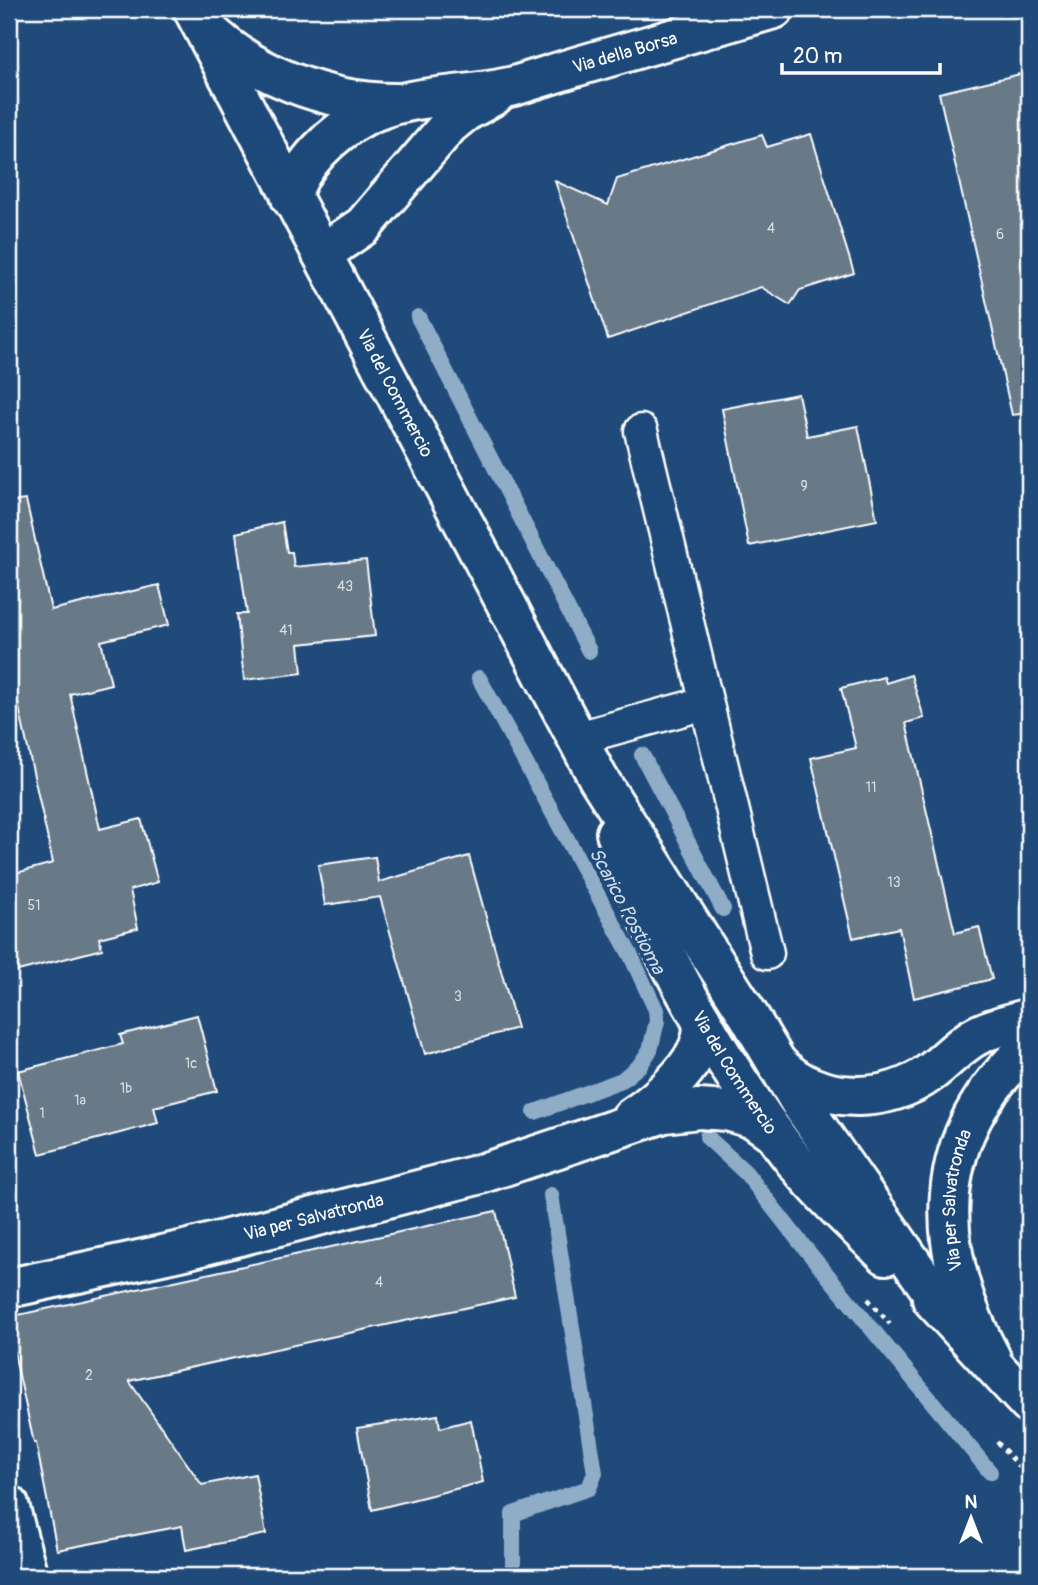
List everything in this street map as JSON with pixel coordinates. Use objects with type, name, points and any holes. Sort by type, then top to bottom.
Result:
[{"type":"street","name":"Via della Borsa","points":[[197,16],[219,40],[252,62],[292,82],[326,94],[365,102],[402,103],[516,85],[774,9]]},
{"type":"street","name":"Via del Commercio","points":[[197,16],[598,778],[801,1104],[949,1316]]},
{"type":"street","name":"Via della Borsa","points":[[322,254],[363,226],[449,125],[478,103],[516,85]]},
{"type":"street","name":"Via della Borsa","points":[[291,198],[308,164],[340,132],[364,117],[402,103]]},
{"type":"street","name":"Via del Commercio","points":[[598,778],[638,894],[676,974],[757,1111],[796,1162],[834,1205],[949,1316],[1029,1404]]},
{"type":"street","points":[[778,1064],[800,1083],[822,1092],[856,1095],[888,1092],[925,1076],[952,1052],[981,1033],[1029,1018]]},
{"type":"street","name":"Via per Salvatronda","points":[[614,1129],[659,1097],[690,1062],[703,1039],[701,1019]]},
{"type":"street","name":"Via per Salvatronda","points":[[996,1366],[971,1316],[958,1279],[950,1243],[949,1202],[956,1161],[971,1119],[1002,1073],[1029,1047]]},
{"type":"street","name":"Via per Salvatronda","points":[[9,1288],[185,1250],[376,1202],[516,1164],[664,1113],[707,1109],[727,1111],[746,1116],[774,1133]]},
{"type":"street","points":[[9,1505],[28,1576]]},
{"type":"lane","points":[[641,431],[766,953]]},
{"type":"lane","points":[[578,738],[706,703]]},
{"type":"building","points":[[1029,72],[1029,413],[1012,415],[939,93]]},
{"type":"building","points":[[811,134],[854,273],[800,290],[790,305],[761,287],[608,339],[555,181],[608,205],[617,179],[762,135],[767,147]]},
{"type":"building","points":[[798,394],[807,436],[858,426],[877,520],[749,546],[722,409]]},
{"type":"building","points":[[26,500],[51,610],[159,585],[169,625],[101,641],[111,684],[70,694],[100,829],[141,819],[158,882],[130,890],[138,928],[99,938],[102,949],[18,971],[9,935],[9,875],[53,863],[9,662],[9,502]]},
{"type":"building","points":[[282,522],[287,552],[292,552],[294,567],[366,560],[375,636],[299,644],[302,673],[244,680],[237,614],[247,614],[236,533]]},
{"type":"building","points":[[911,675],[924,718],[906,723],[955,933],[979,927],[992,979],[914,998],[899,928],[853,938],[811,758],[856,748],[841,688],[884,677],[886,683]]},
{"type":"building","points":[[469,856],[517,1028],[425,1054],[380,897],[325,905],[318,865],[375,857],[379,882]]},
{"type":"building","points":[[197,1015],[217,1091],[154,1107],[158,1123],[40,1154],[18,1071],[123,1044],[120,1035]]},
{"type":"building","points":[[496,1211],[515,1297],[129,1381],[202,1485],[255,1474],[266,1534],[186,1550],[182,1526],[57,1550],[36,1443],[9,1330],[9,1317]]},
{"type":"building","points":[[438,1415],[440,1428],[471,1420],[483,1482],[372,1510],[357,1428]]},
{"type":"waterway","points":[[418,317],[589,651]]},
{"type":"waterway","name":"Scarico Postioma","points":[[479,678],[631,956],[656,1010],[657,1021],[650,1050],[640,1065],[622,1080],[535,1112]]},
{"type":"waterway","points":[[642,755],[723,909]]},
{"type":"waterway","points":[[707,1137],[746,1173],[990,1472]]},
{"type":"waterway","name":"Scarico Postioma","points":[[513,1576],[513,1514],[589,1488],[595,1473],[551,1195]]}]
